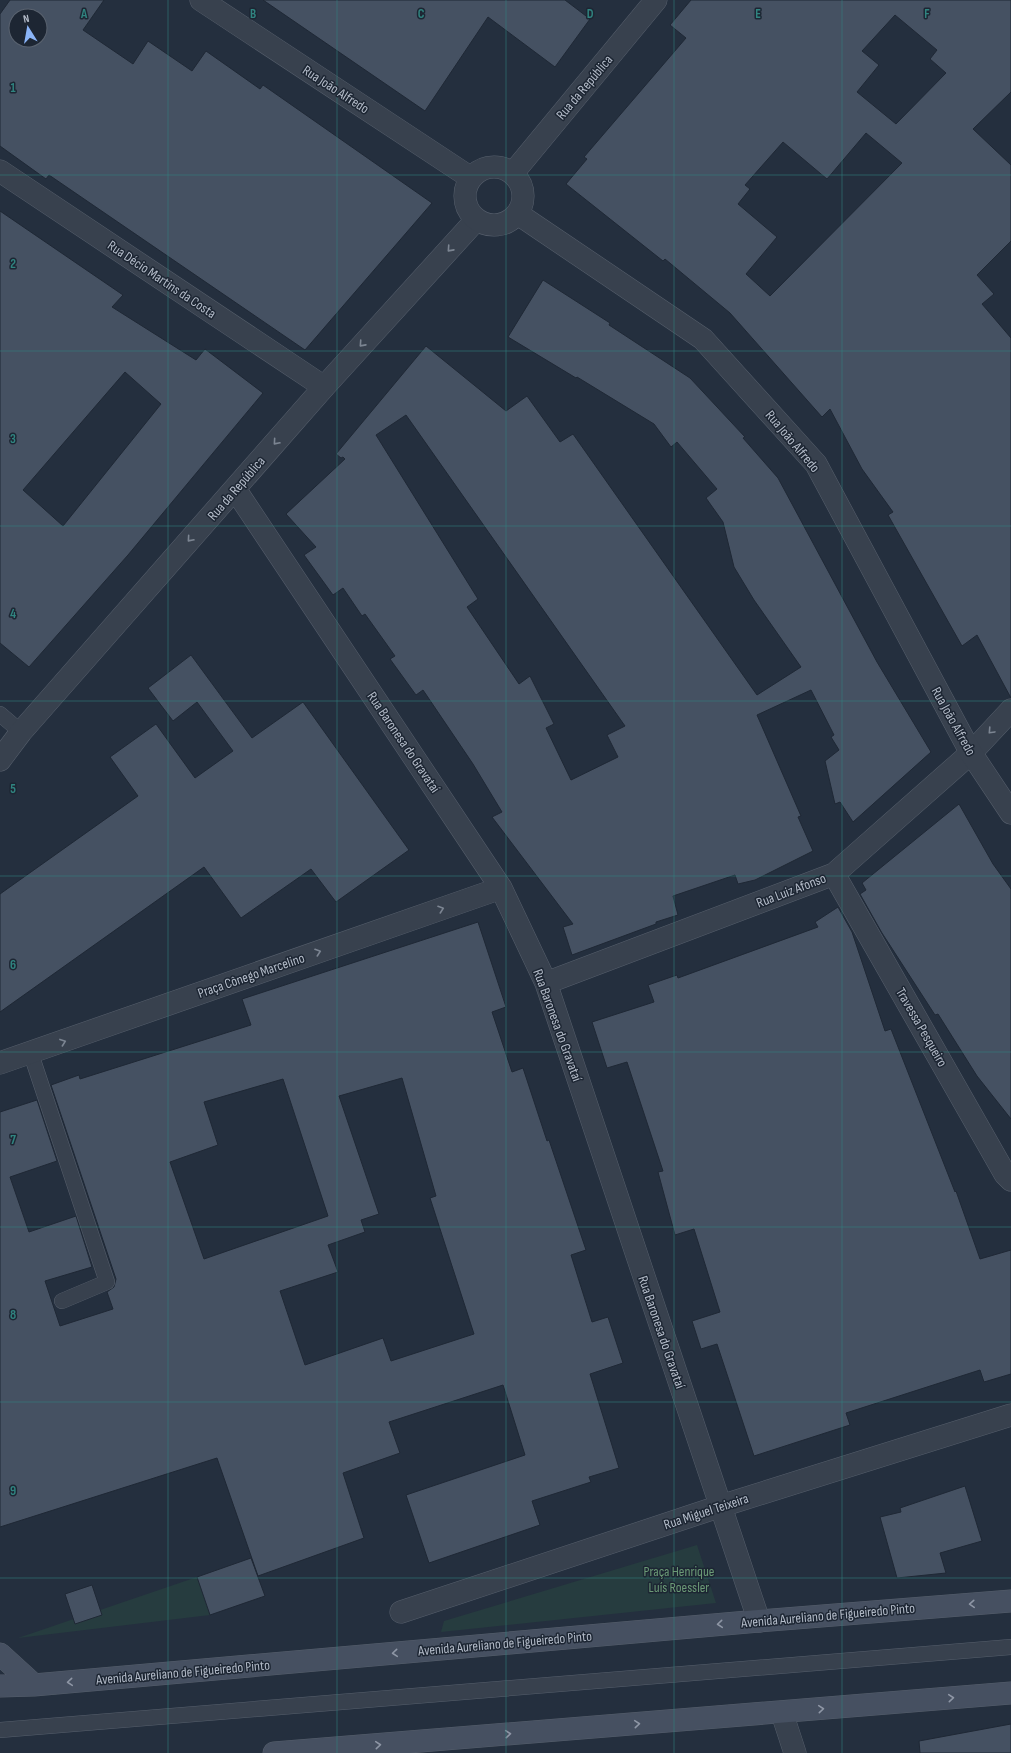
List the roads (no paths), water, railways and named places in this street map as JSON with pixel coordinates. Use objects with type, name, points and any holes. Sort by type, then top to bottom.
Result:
[{"type":"main road","name":"Avenida Aureliano de Figueiredo Pinto","points":[[0,1686],[34,1686],[759,1621],[1011,1601]]},
{"type":"main road","points":[[0,1654],[34,1686]]},
{"type":"main road","points":[[274,1753],[782,1713],[1011,1693]]},
{"type":"street","name":"Rua João Alfredo","points":[[201,0],[471,178]]},
{"type":"street","name":"Rua da República","points":[[513,173],[656,0]]},
{"type":"street","points":[[491,167],[502,168],[513,173],[520,182],[524,193],[523,204],[518,214],[509,222],[498,226],[486,225],[476,220],[468,211],[465,200],[466,189],[471,178],[480,171],[491,167]]},
{"type":"street","name":"Rua Décio Martins da Costa","points":[[0,171],[324,386]]},
{"type":"street","name":"Rua João Alfredo","points":[[518,214],[703,339],[816,464],[971,753],[1011,813]]},
{"type":"street","name":"Rua da República","points":[[0,760],[21,732],[324,386],[476,220]]},
{"type":"street","name":"Rua Baronesa do Gravataí","points":[[235,489],[501,888],[546,984],[759,1621]]},
{"type":"street","name":"Rua Luiz Afonso","points":[[546,984],[834,874],[971,753],[1011,710]]},
{"type":"street","name":"Travessa Pesqueiro","points":[[834,874],[1005,1174],[1011,1180]]},
{"type":"street","name":"Praça Cônego Marcelino","points":[[0,1063],[31,1054],[501,888]]},
{"type":"street","name":"Rua Miguel Teixeira","points":[[401,1612],[721,1506],[1011,1415]]},
{"type":"street","points":[[782,1713],[795,1753]]},
{"type":"lane","points":[[0,714],[21,732]]},
{"type":"lane","points":[[31,1054],[107,1282],[62,1301]]},
{"type":"lane","points":[[0,1730],[1011,1647]]},
{"type":"park label","name":"Praça Henrique Luís Roessler","points":[[679,1580]]}]
